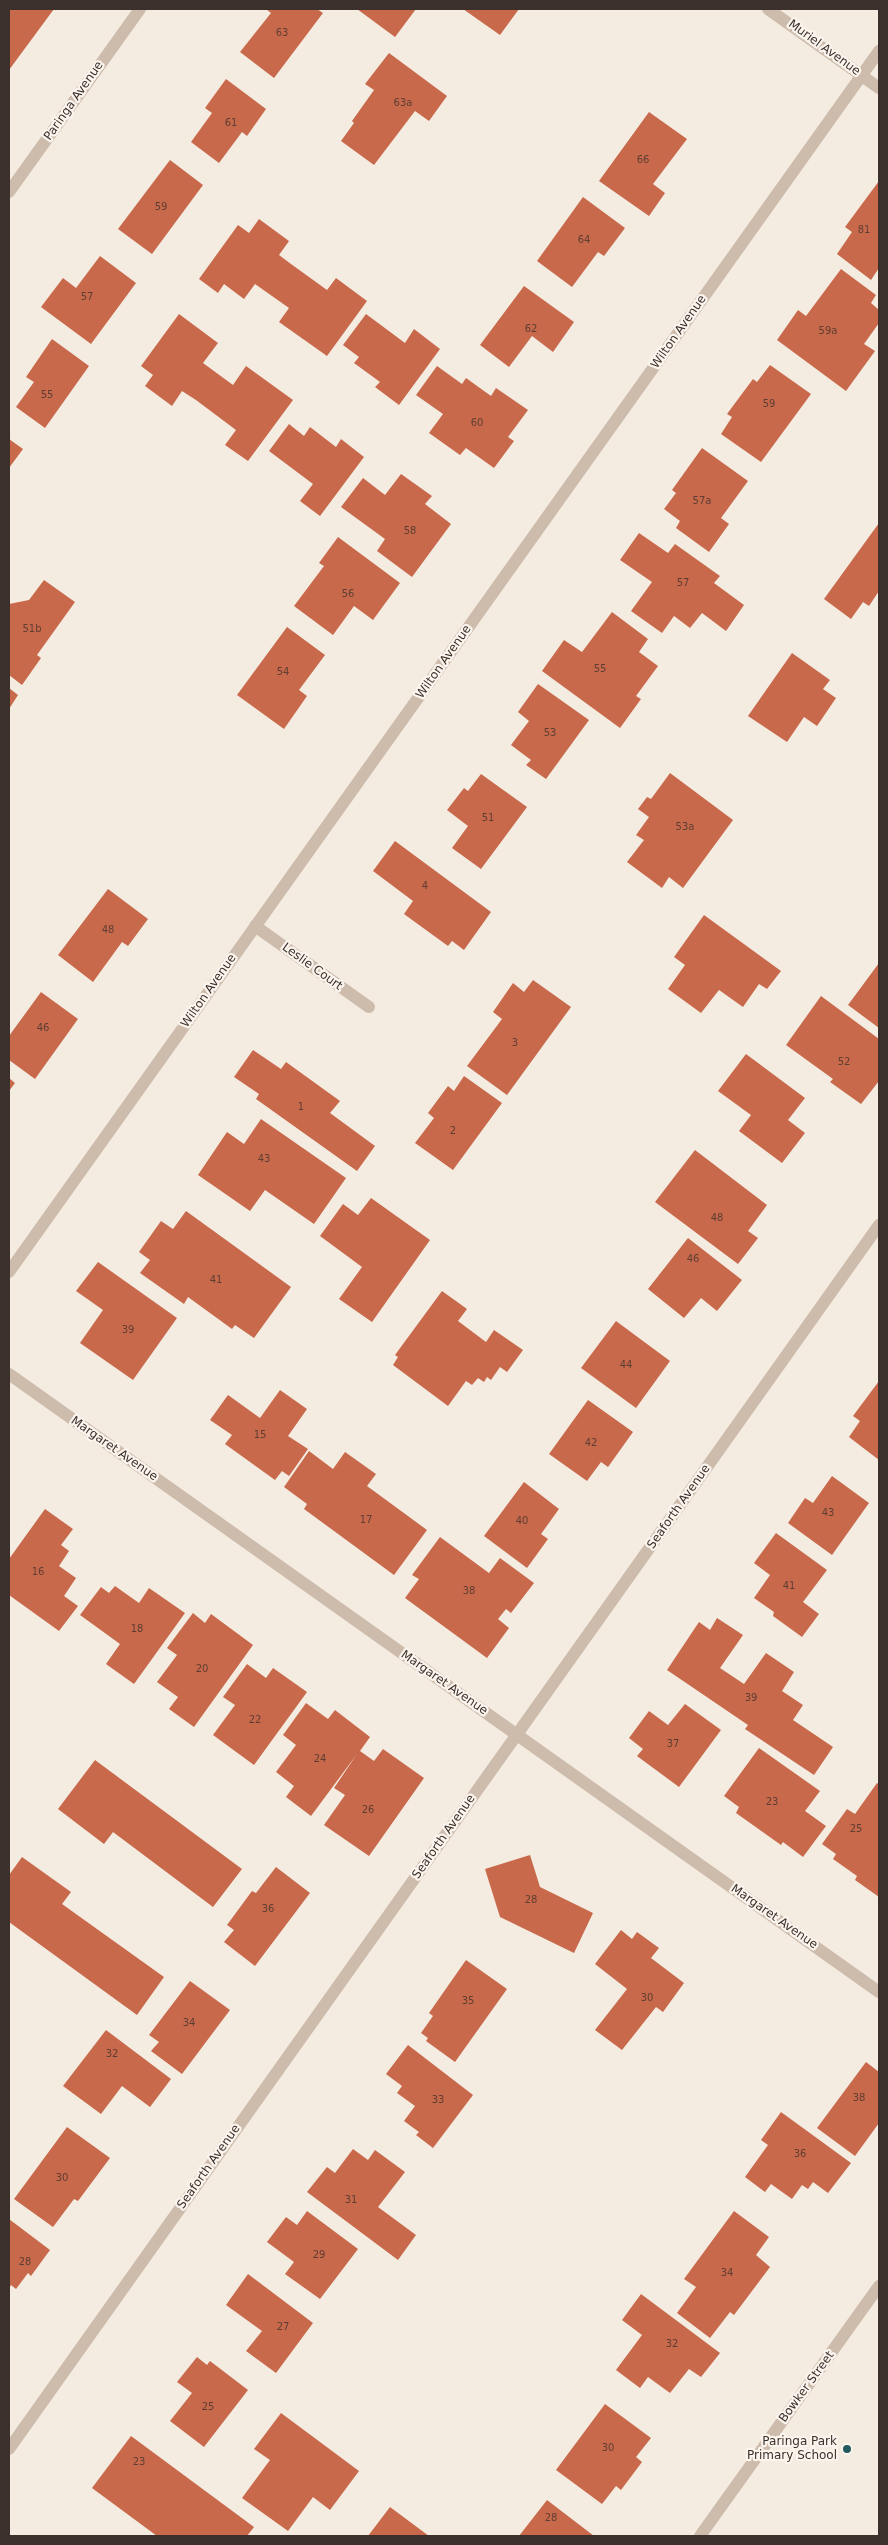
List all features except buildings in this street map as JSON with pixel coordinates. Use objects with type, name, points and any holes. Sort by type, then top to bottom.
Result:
[{"type":"street","name":"Paringa Avenue","points":[[9,192],[140,9]]},
{"type":"street","name":"Muriel Avenue","points":[[768,9],[879,88]]},
{"type":"street","name":"Wilton Avenue","points":[[9,1272],[879,51]]},
{"type":"street","name":"Leslie Court","points":[[256,926],[369,1007]]},
{"type":"street","name":"Seaforth Avenue","points":[[9,2449],[879,1225]]},
{"type":"street","name":"Margaret Avenue","points":[[9,1374],[879,1992]]},
{"type":"street","name":"Bowker Street","points":[[700,2536],[879,2286]]},
{"type":"place","name":"Paringa Park Primary School","points":[[847,2449]]}]
